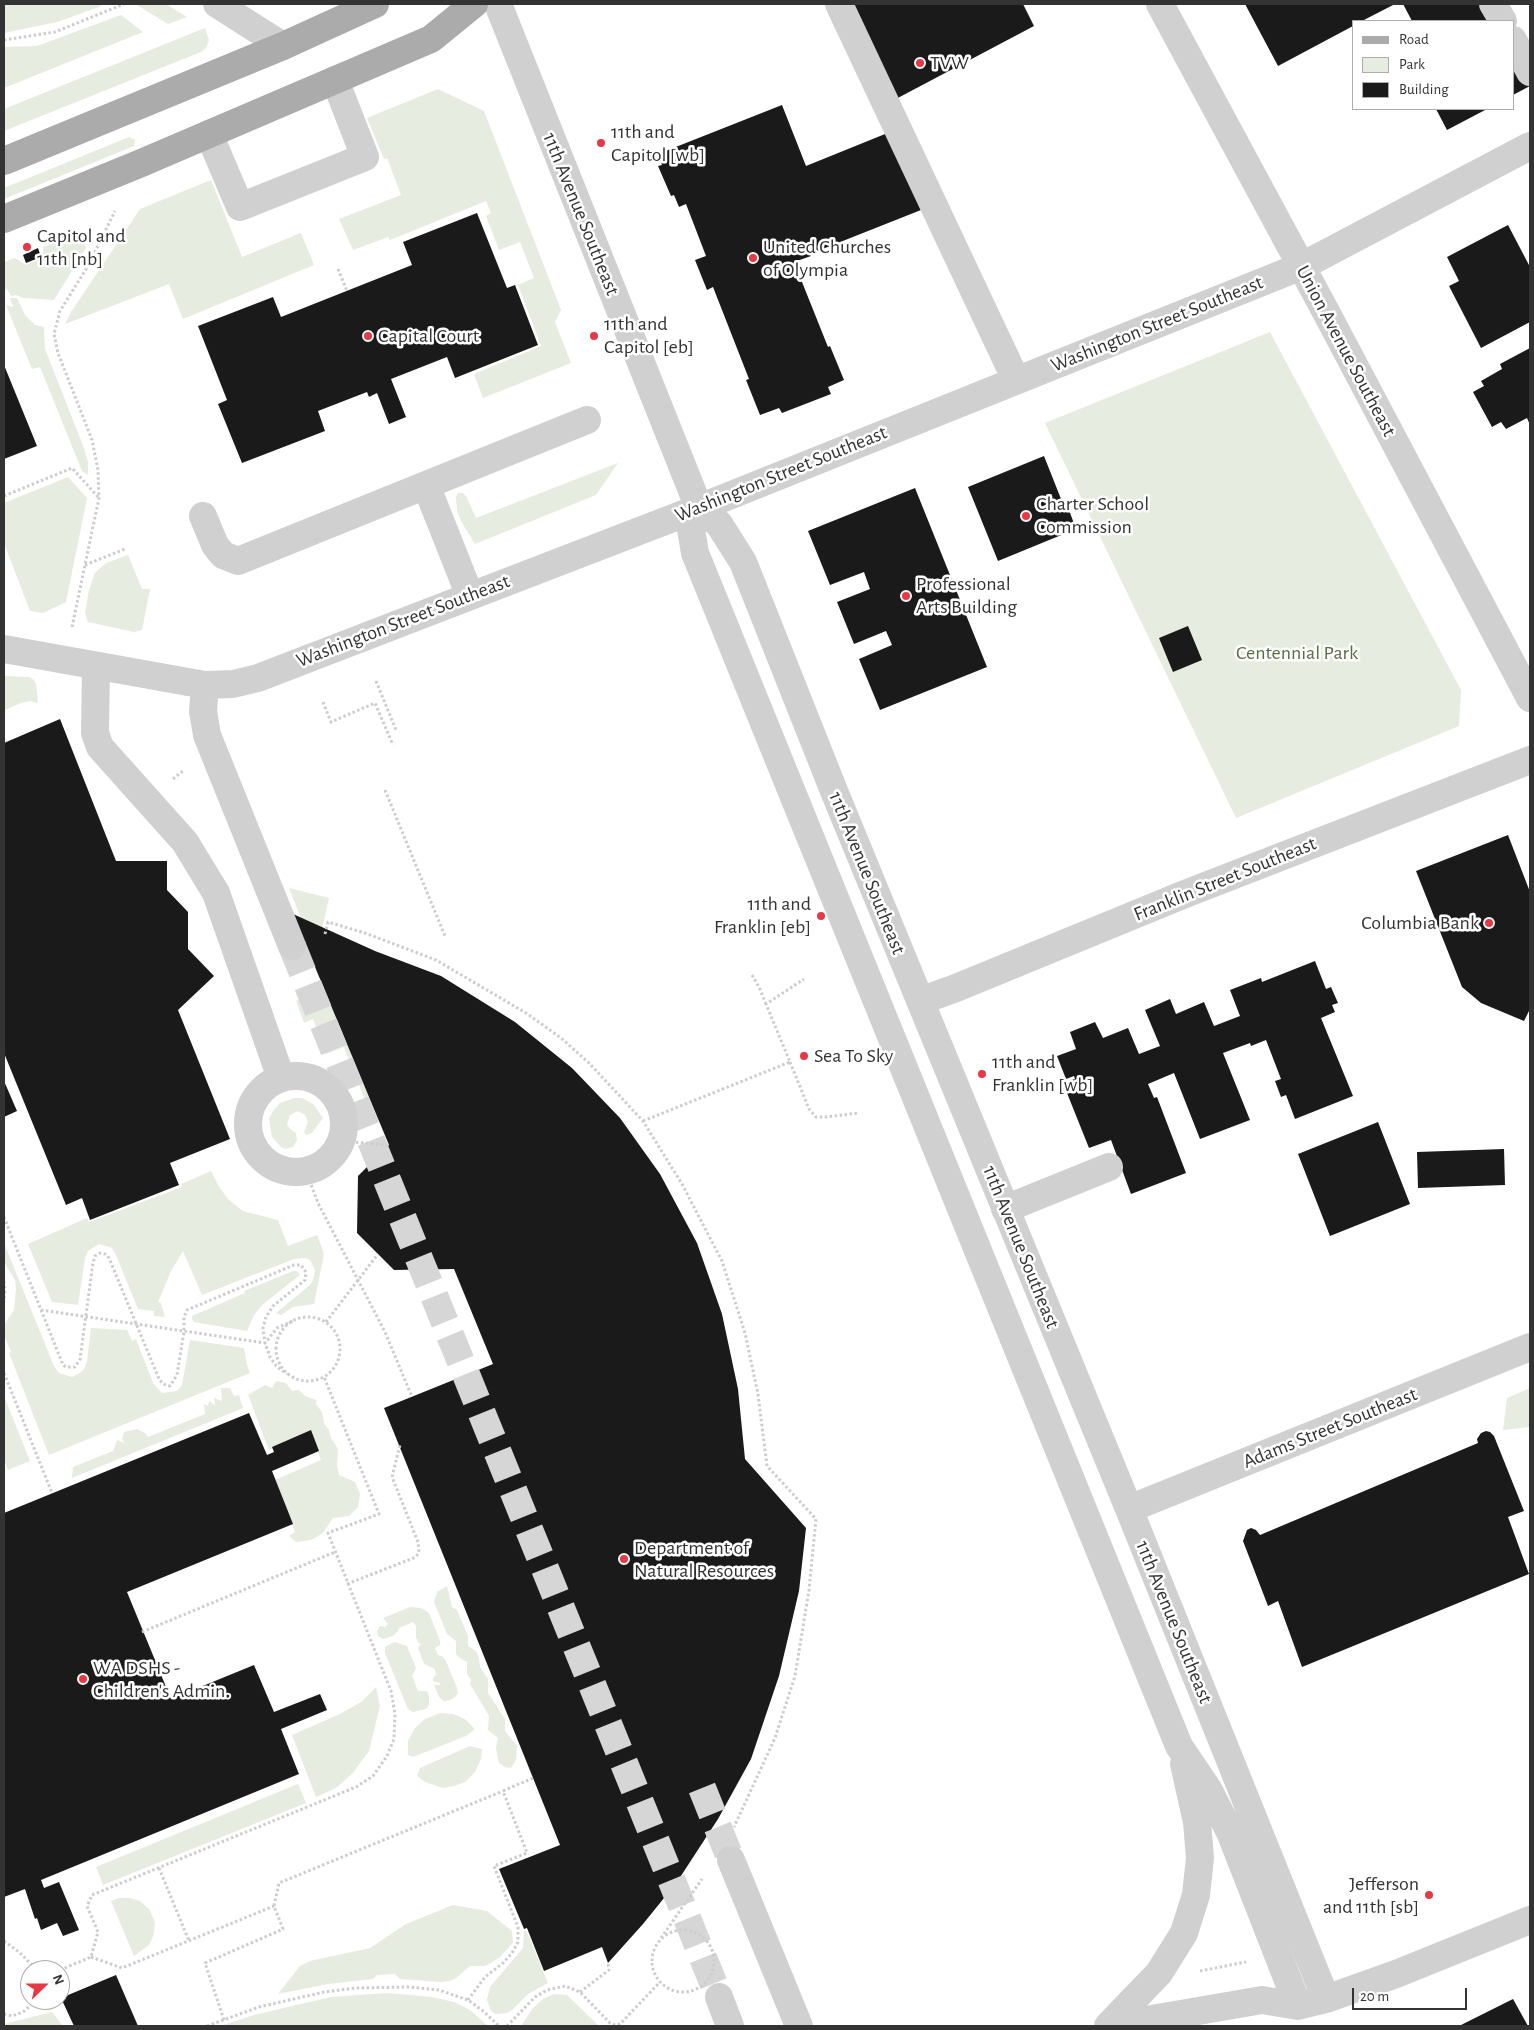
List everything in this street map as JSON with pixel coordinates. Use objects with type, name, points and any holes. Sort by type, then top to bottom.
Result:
[{"type":"main road","points":[[4,161],[283,46],[375,4]]},
{"type":"main road","points":[[4,219],[431,39],[474,4]]},
{"type":"street","points":[[217,4],[283,46]]},
{"type":"street","name":"11th Avenue Southeast","points":[[498,4],[698,508],[719,524],[743,562],[837,800],[1129,1508],[1326,1999]]},
{"type":"street","points":[[839,4],[1016,380]]},
{"type":"street","name":"Union Avenue Southeast","points":[[1160,4],[1302,266],[1530,698]]},
{"type":"street","points":[[1493,4],[1501,20]]},
{"type":"street","points":[[1514,42],[1530,72]]},
{"type":"street","points":[[209,134],[240,208],[365,157],[335,80]]},
{"type":"street","name":"Washington Street Southeast","points":[[4,649],[205,685],[233,684],[258,678],[698,508],[1302,266],[1530,146]]},
{"type":"street","points":[[203,516],[215,545],[223,555],[238,561],[587,420]]},
{"type":"street","points":[[426,485],[470,596]]},
{"type":"street","name":"11th Avenue Southeast","points":[[698,508],[691,529],[695,553],[1180,1746],[1208,1789],[1230,1832],[1290,2016]]},
{"type":"street","points":[[96,667],[95,733],[100,747],[185,842],[216,892],[281,1078]]},
{"type":"street","points":[[205,685],[203,711],[207,734],[292,946]]},
{"type":"street","name":"Franklin Street Southeast","points":[[920,1001],[1194,890],[1530,760]]},
{"type":"street","points":[[297,1076],[313,1079],[327,1087],[338,1099],[343,1114],[344,1130],[341,1141],[330,1159],[317,1169],[286,1172],[271,1166],[258,1156],[251,1142],[248,1127],[249,1111],[256,1097],[266,1085],[281,1078],[297,1076]]},
{"type":"street","points":[[1005,1209],[1109,1167]]},
{"type":"street","name":"Adams Street Southeast","points":[[1129,1508],[1530,1347]]},
{"type":"street","points":[[1109,2026],[1162,1969],[1184,1933],[1196,1895],[1200,1858],[1197,1822],[1180,1746]]},
{"type":"street","points":[[731,1847],[799,2026]]},
{"type":"street","points":[[1109,2026],[1262,2000],[1290,2016],[1326,1999],[1396,1974],[1530,1920]]},
{"type":"street","points":[[719,1997],[730,2026]]},
{"type":"path","points":[[4,40],[55,32],[124,4]]},
{"type":"path","points":[[72,629],[99,498],[96,454],[58,352],[54,334],[60,311],[88,266],[117,206]]},
{"type":"path","points":[[338,268],[347,291]]},
{"type":"path","points":[[4,496],[72,468],[99,498]]},
{"type":"path","points":[[85,565],[125,549]]},
{"type":"path","points":[[376,681],[396,730]]},
{"type":"path","points":[[323,702],[331,722],[375,703],[393,745]]},
{"type":"path","points":[[385,790],[445,936]]},
{"type":"path","points":[[324,939],[328,922],[365,933],[436,960],[526,1012],[561,1038],[589,1063],[643,1121],[682,1184],[722,1261],[745,1333],[756,1385],[767,1466],[816,1519],[809,1590],[795,1676],[775,1738],[731,1847]]},
{"type":"path","points":[[752,975],[759,987],[809,1109],[816,1117],[858,1113]]},
{"type":"path","points":[[766,1004],[804,979]]},
{"type":"path","points":[[643,1121],[790,1062]]},
{"type":"path","points":[[341,1141],[388,1145]]},
{"type":"path","points":[[306,1171],[318,1203],[386,1332],[412,1397]]},
{"type":"path","points":[[4,1217],[62,1364],[70,1368],[75,1367],[80,1359],[93,1263],[95,1256],[100,1254],[105,1254],[109,1258],[159,1379],[163,1384],[170,1386],[178,1375],[184,1317],[187,1310],[294,1265],[301,1265],[306,1272],[305,1280],[273,1306],[266,1316],[263,1328],[265,1343],[270,1357],[277,1367],[287,1374],[296,1379],[306,1381],[324,1377],[334,1369],[339,1359],[339,1339],[334,1329],[326,1322],[316,1318],[305,1317],[277,1328],[265,1343]]},
{"type":"path","points":[[326,1322],[378,1254]]},
{"type":"path","points":[[4,1280],[6,1292],[4,1302]]},
{"type":"path","points":[[40,1310],[265,1343]]},
{"type":"path","points":[[287,1374],[280,1365],[276,1355],[276,1344],[279,1334],[295,1320]]},
{"type":"path","points":[[4,1373],[52,1493]]},
{"type":"path","points":[[91,1957],[98,1932],[87,1906],[92,1894],[356,1788],[373,1776],[387,1756],[394,1739],[395,1714],[391,1691],[328,1533],[379,1514],[324,1377]]},
{"type":"path","points":[[347,1584],[416,1557],[419,1552],[418,1542],[392,1477],[400,1445]]},
{"type":"path","points":[[142,1632],[335,1552]]},
{"type":"path","points":[[224,2020],[205,1963],[283,1929],[274,1906],[279,1883],[533,1778]]},
{"type":"path","points":[[468,2000],[485,1976],[503,1963],[512,1953],[518,1942],[518,1927],[494,1866],[527,1853],[503,1791]]},
{"type":"path","points":[[159,1868],[189,1941]]},
{"type":"path","points":[[661,1938],[670,1932],[680,1929],[690,1930],[708,1940],[713,1949],[714,1970],[702,1986],[692,1991],[672,1990],[660,1982],[652,1967],[652,1956],[655,1946],[704,1875]]},
{"type":"path","points":[[70,1966],[91,1957],[122,1968],[274,1906]]},
{"type":"path","points":[[4,1941],[27,1960]]},
{"type":"path","points":[[1195,1972],[1251,1960]]},
{"type":"path","points":[[580,1992],[610,1970],[608,1963]]},
{"type":"path","points":[[507,2026],[535,1997],[547,1990],[565,1986],[580,1992],[610,2024],[615,2026],[620,2024],[660,1982]]},
{"type":"path","points":[[207,2026],[259,2008],[324,1992],[356,1988],[410,1987],[439,1990],[468,2000],[484,2011],[499,2026]]},
{"type":"path","points":[[4,2014],[12,2016],[26,2010]]},
{"type":"green space","points":[[4,4],[102,4],[99,7],[57,22],[4,33]]},
{"type":"green space","points":[[135,4],[166,4],[187,17],[168,24]]},
{"type":"green space","points":[[121,15],[143,32],[4,88],[4,47],[37,46]]},
{"type":"green space","points":[[205,28],[209,40],[206,48],[201,52],[4,131],[4,109]]},
{"type":"green space","points":[[438,89],[484,111],[561,310],[555,322],[571,363],[483,398],[474,374],[541,346],[518,285],[534,278],[520,242],[499,250],[486,216],[491,213],[486,201],[390,240],[388,237],[353,250],[339,219],[401,195],[387,158],[384,159],[367,118]]},
{"type":"green space","points":[[129,137],[135,140],[134,146],[4,199],[4,188]]},
{"type":"green space","points":[[211,180],[242,257],[301,233],[314,265],[183,319],[169,284],[65,324],[71,312],[140,209]]},
{"type":"green space","points":[[71,236],[82,237],[86,248],[54,300],[11,296],[7,289],[4,290],[4,262],[15,258],[26,265],[43,258],[43,247]]},
{"type":"green space","points":[[10,298],[17,298],[25,315],[35,325],[44,327],[45,349],[84,448],[88,462],[88,475],[82,471],[40,367],[32,369],[6,305],[13,307]]},
{"type":"green space","name":"Centennial Park","points":[[1270,332],[1461,690],[1459,726],[1236,818],[1045,423]]},
{"type":"green space","points":[[618,463],[596,495],[475,544],[457,511],[456,497],[458,493],[463,493],[466,496],[476,518]]},
{"type":"green space","points":[[68,477],[87,498],[66,602],[43,613],[30,611],[4,543],[4,503]]},
{"type":"green space","points":[[128,555],[142,589],[150,589],[142,630],[134,632],[88,622],[85,613],[89,590],[95,573],[106,563]]},
{"type":"green space","points":[[4,676],[29,677],[34,680],[38,703],[30,701],[21,703],[5,710],[4,713]]},
{"type":"green space","points":[[289,888],[329,898],[320,938],[311,943]]},
{"type":"green space","points":[[327,987],[381,1120],[374,1123],[344,1047],[326,1054],[313,1019],[304,1023],[296,1001]]},
{"type":"green space","points":[[294,1098],[302,1098],[313,1104],[323,1118],[312,1133],[306,1135],[304,1132],[308,1122],[305,1115],[298,1111],[290,1115],[287,1124],[296,1133],[297,1140],[293,1147],[285,1149],[272,1137],[269,1119],[280,1103]]},
{"type":"green space","points":[[211,1171],[228,1199],[243,1211],[278,1220],[288,1246],[317,1235],[324,1254],[314,1304],[293,1307],[281,1315],[276,1313],[310,1285],[315,1270],[310,1260],[305,1258],[294,1259],[202,1295],[183,1251],[171,1271],[158,1302],[161,1303],[165,1317],[154,1316],[154,1311],[138,1309],[112,1248],[99,1244],[88,1251],[85,1258],[78,1305],[52,1302],[28,1244],[87,1218],[89,1222],[182,1187],[181,1184]]},
{"type":"green space","points":[[4,1243],[54,1366],[59,1373],[72,1377],[84,1369],[87,1361],[91,1328],[127,1330],[132,1341],[136,1339],[153,1383],[162,1393],[177,1391],[182,1385],[190,1340],[244,1348],[250,1373],[49,1455],[9,1353],[11,1352],[4,1335],[4,1325],[14,1310],[16,1289],[15,1280],[4,1262]]},
{"type":"green space","points":[[297,1271],[300,1275],[262,1305],[254,1315],[247,1331],[194,1322],[192,1319],[192,1316],[245,1293],[244,1291]]},
{"type":"green space","points":[[276,1381],[286,1383],[292,1391],[299,1390],[305,1396],[316,1400],[316,1404],[322,1412],[324,1423],[338,1449],[337,1465],[339,1475],[355,1482],[360,1494],[358,1507],[349,1516],[333,1518],[323,1533],[311,1540],[296,1542],[289,1536],[295,1532],[275,1480],[321,1460],[311,1434],[269,1450],[248,1395],[265,1385],[272,1388]]},
{"type":"green space","points":[[221,1388],[230,1388],[234,1396],[239,1395],[243,1408],[72,1478],[73,1467],[113,1451],[117,1440],[125,1443],[122,1439],[124,1432],[137,1429],[148,1437],[205,1414],[204,1404],[208,1406],[209,1401],[215,1405],[214,1398],[222,1401]]},
{"type":"green space","points":[[1530,1388],[1530,1427],[1503,1430],[1507,1398]]},
{"type":"green space","points":[[4,1396],[30,1461],[8,1470],[4,1459]]},
{"type":"green space","points":[[447,1586],[452,1607],[457,1610],[468,1636],[468,1646],[476,1651],[480,1667],[488,1679],[488,1693],[505,1719],[505,1731],[517,1746],[516,1760],[511,1768],[499,1763],[496,1748],[498,1738],[488,1730],[489,1716],[470,1684],[471,1680],[467,1674],[467,1662],[456,1654],[456,1641],[447,1634],[434,1602],[437,1592]]},
{"type":"green space","points":[[410,1607],[421,1608],[429,1613],[440,1641],[440,1645],[435,1648],[438,1655],[442,1656],[446,1661],[457,1688],[458,1693],[450,1700],[444,1701],[439,1697],[434,1685],[440,1685],[440,1683],[433,1681],[436,1675],[435,1669],[424,1664],[418,1648],[421,1644],[417,1642],[416,1626],[413,1622],[399,1628],[393,1636],[383,1639],[378,1636],[377,1631],[380,1626],[385,1627],[388,1624],[383,1618]]},
{"type":"green space","points":[[394,1642],[407,1646],[416,1668],[412,1676],[418,1691],[427,1691],[429,1696],[429,1705],[426,1709],[413,1712],[408,1709],[385,1653],[385,1647]]},
{"type":"green space","points":[[376,1687],[380,1706],[369,1751],[353,1773],[336,1788],[316,1797],[292,1735],[340,1714],[361,1702]]},
{"type":"green space","points":[[440,1713],[453,1714],[465,1719],[475,1729],[466,1736],[413,1757],[408,1755],[408,1741],[415,1728],[425,1719]]},
{"type":"green space","points":[[470,1746],[482,1749],[481,1759],[475,1772],[465,1782],[443,1788],[425,1782],[417,1776],[420,1768]]},
{"type":"green space","points":[[298,1784],[306,1803],[103,1885],[96,1867]]},
{"type":"green space","points":[[119,1898],[130,1898],[140,1901],[149,1909],[155,1922],[154,1934],[149,1945],[134,1956],[111,1901]]},
{"type":"green space","points":[[453,1905],[487,1911],[512,1931],[513,1943],[500,1957],[491,1963],[485,1966],[470,1966],[450,1981],[400,1979],[395,1974],[377,1975],[373,1979],[328,1984],[278,1994],[300,1966],[310,1961],[370,1948],[406,1924]]},
{"type":"green space","points":[[526,1930],[548,1983],[528,1994],[507,2013],[496,2014],[491,2011],[487,2000],[490,1987],[523,1948],[524,1931]]},
{"type":"green space","points":[[387,1993],[432,1997],[454,2002],[470,2010],[488,2026],[220,2026],[254,2015],[331,1997]]},
{"type":"green space","points":[[554,1994],[567,1995],[599,2026],[521,2026],[533,2008],[543,1999]]},
{"type":"green space","points":[[52,2012],[63,2026],[4,2026],[4,2024]]},
{"type":"building","name":"TVW","points":[[848,4],[1023,4],[1034,26],[894,100]]},
{"type":"building","points":[[1245,4],[1395,4],[1364,20],[1352,20],[1352,27],[1278,66]]},
{"type":"building","points":[[1403,4],[1486,4],[1494,20],[1411,20]]},
{"type":"building","points":[[1514,56],[1530,86],[1514,94]]},
{"type":"building","name":"United Churches of Olympia","points":[[782,105],[806,166],[890,132],[921,210],[794,262],[828,347],[830,346],[844,380],[828,387],[831,394],[782,413],[779,408],[760,415],[746,380],[749,379],[713,287],[707,290],[695,260],[706,256],[686,204],[679,207],[674,195],[671,196],[658,166],[662,165],[658,154]]},
{"type":"building","points":[[1437,110],[1485,110],[1447,130]]},
{"type":"building","name":"Capital Court","points":[[477,213],[507,288],[515,285],[538,345],[455,378],[447,357],[391,379],[406,417],[389,424],[377,393],[369,397],[367,392],[318,411],[325,431],[242,463],[218,404],[227,400],[198,326],[273,297],[281,317],[412,265],[403,242]]},
{"type":"building","points":[[1508,225],[1530,267],[1530,322],[1481,348],[1449,286],[1459,281],[1447,257]]},
{"type":"building","points":[[38,248],[41,257],[26,263],[23,255]]},
{"type":"building","points":[[1530,348],[1530,425],[1527,418],[1506,429],[1501,422],[1492,427],[1473,392],[1484,386],[1481,381],[1502,369],[1500,364]]},
{"type":"building","points":[[4,365],[37,446],[4,459]]},
{"type":"building","name":"Charter School Commission","points":[[1044,456],[1063,504],[1066,502],[1076,529],[998,561],[968,487]]},
{"type":"building","name":"Professional Arts Building","points":[[915,488],[987,667],[880,710],[859,659],[892,645],[886,631],[854,644],[837,602],[870,589],[864,572],[830,585],[808,531]]},
{"type":"building","points":[[1188,626],[1202,660],[1173,672],[1159,638]]},
{"type":"building","points":[[60,719],[116,861],[167,861],[167,890],[188,912],[188,949],[214,976],[178,1010],[230,1139],[170,1163],[179,1185],[90,1220],[82,1198],[66,1205],[4,1053],[4,743]]},
{"type":"building","points":[[1508,835],[1530,892],[1530,1009],[1524,1021],[1481,1003],[1462,987],[1416,871]]},
{"type":"building","name":"Department of Natural Resources","points":[[293,914],[375,951],[441,976],[515,1022],[572,1068],[620,1118],[660,1174],[697,1243],[722,1314],[738,1389],[745,1459],[806,1528],[799,1591],[779,1676],[751,1759],[718,1819],[677,1882],[608,1963],[602,1947],[544,1971],[527,1928],[524,1929],[499,1869],[560,1845],[384,1408],[493,1364],[454,1269],[394,1270],[357,1233],[358,1176],[389,1145]]},
{"type":"building","points":[[1315,961],[1326,989],[1331,987],[1338,1003],[1332,1005],[1335,1012],[1321,1018],[1353,1096],[1295,1119],[1286,1095],[1281,1097],[1275,1081],[1281,1079],[1266,1040],[1251,1046],[1250,1043],[1223,1053],[1250,1120],[1200,1139],[1174,1073],[1148,1084],[1154,1098],[1157,1097],[1186,1173],[1131,1194],[1111,1140],[1089,1148],[1063,1083],[1075,1079],[1074,1076],[1066,1079],[1057,1056],[1076,1049],[1070,1032],[1095,1022],[1103,1038],[1128,1028],[1139,1054],[1160,1046],[1145,1010],[1170,999],[1176,1014],[1204,1002],[1214,1026],[1240,1016],[1230,990],[1261,978],[1262,982]]},
{"type":"building","points":[[4,1081],[17,1111],[4,1117]]},
{"type":"building","points":[[1378,1122],[1410,1204],[1330,1236],[1298,1154]]},
{"type":"building","points":[[1504,1149],[1505,1185],[1418,1188],[1417,1152]]},
{"type":"building","name":"WA DSHS - Children's Admin.","points":[[249,1413],[267,1455],[274,1452],[272,1447],[311,1430],[319,1451],[272,1471],[293,1524],[127,1592],[171,1699],[254,1665],[274,1712],[320,1694],[327,1710],[281,1729],[299,1774],[41,1880],[44,1888],[59,1882],[79,1930],[63,1936],[57,1923],[41,1930],[37,1918],[35,1919],[25,1889],[4,1897],[4,1513]]},
{"type":"building","points":[[1486,1431],[1494,1436],[1524,1511],[1508,1517],[1529,1574],[1302,1667],[1278,1601],[1268,1606],[1243,1541],[1247,1530],[1251,1528],[1260,1535],[1478,1443],[1477,1439],[1481,1433]]},
{"type":"building","points":[[116,1975],[138,2026],[74,2026],[67,2010],[70,2010],[70,1994]]},
{"type":"building","points":[[1513,1999],[1528,2026],[1459,2026]]},
{"type":"tunnel","points":[[292,946],[719,1997]]},
{"type":"tunnel","points":[[702,1788],[731,1860]]},
{"type":"place","name":"TVW","points":[[920,63]]},
{"type":"place","name":"11th and Capitol [wb]","points":[[601,143]]},
{"type":"place","name":"Capitol and 11th [nb]","points":[[27,247]]},
{"type":"place","name":"United Churches of Olympia","points":[[753,258]]},
{"type":"place","name":"Capital Court","points":[[368,336]]},
{"type":"place","name":"11th and Capitol [eb]","points":[[594,336]]},
{"type":"place","name":"Charter School Commission","points":[[1026,516]]},
{"type":"place","name":"Professional Arts Building","points":[[906,596]]},
{"type":"place","name":"11th and Franklin [eb]","points":[[821,916]]},
{"type":"place","name":"Columbia Bank","points":[[1489,923]]},
{"type":"place","name":"Sea To Sky","points":[[804,1056]]},
{"type":"place","name":"11th and Franklin [wb]","points":[[982,1074]]},
{"type":"place","name":"Department of Natural Resources","points":[[624,1559]]},
{"type":"place","name":"WA DSHS - Children's Admin.","points":[[83,1679]]},
{"type":"place","name":"Jefferson and 11th [sb]","points":[[1429,1895]]}]
